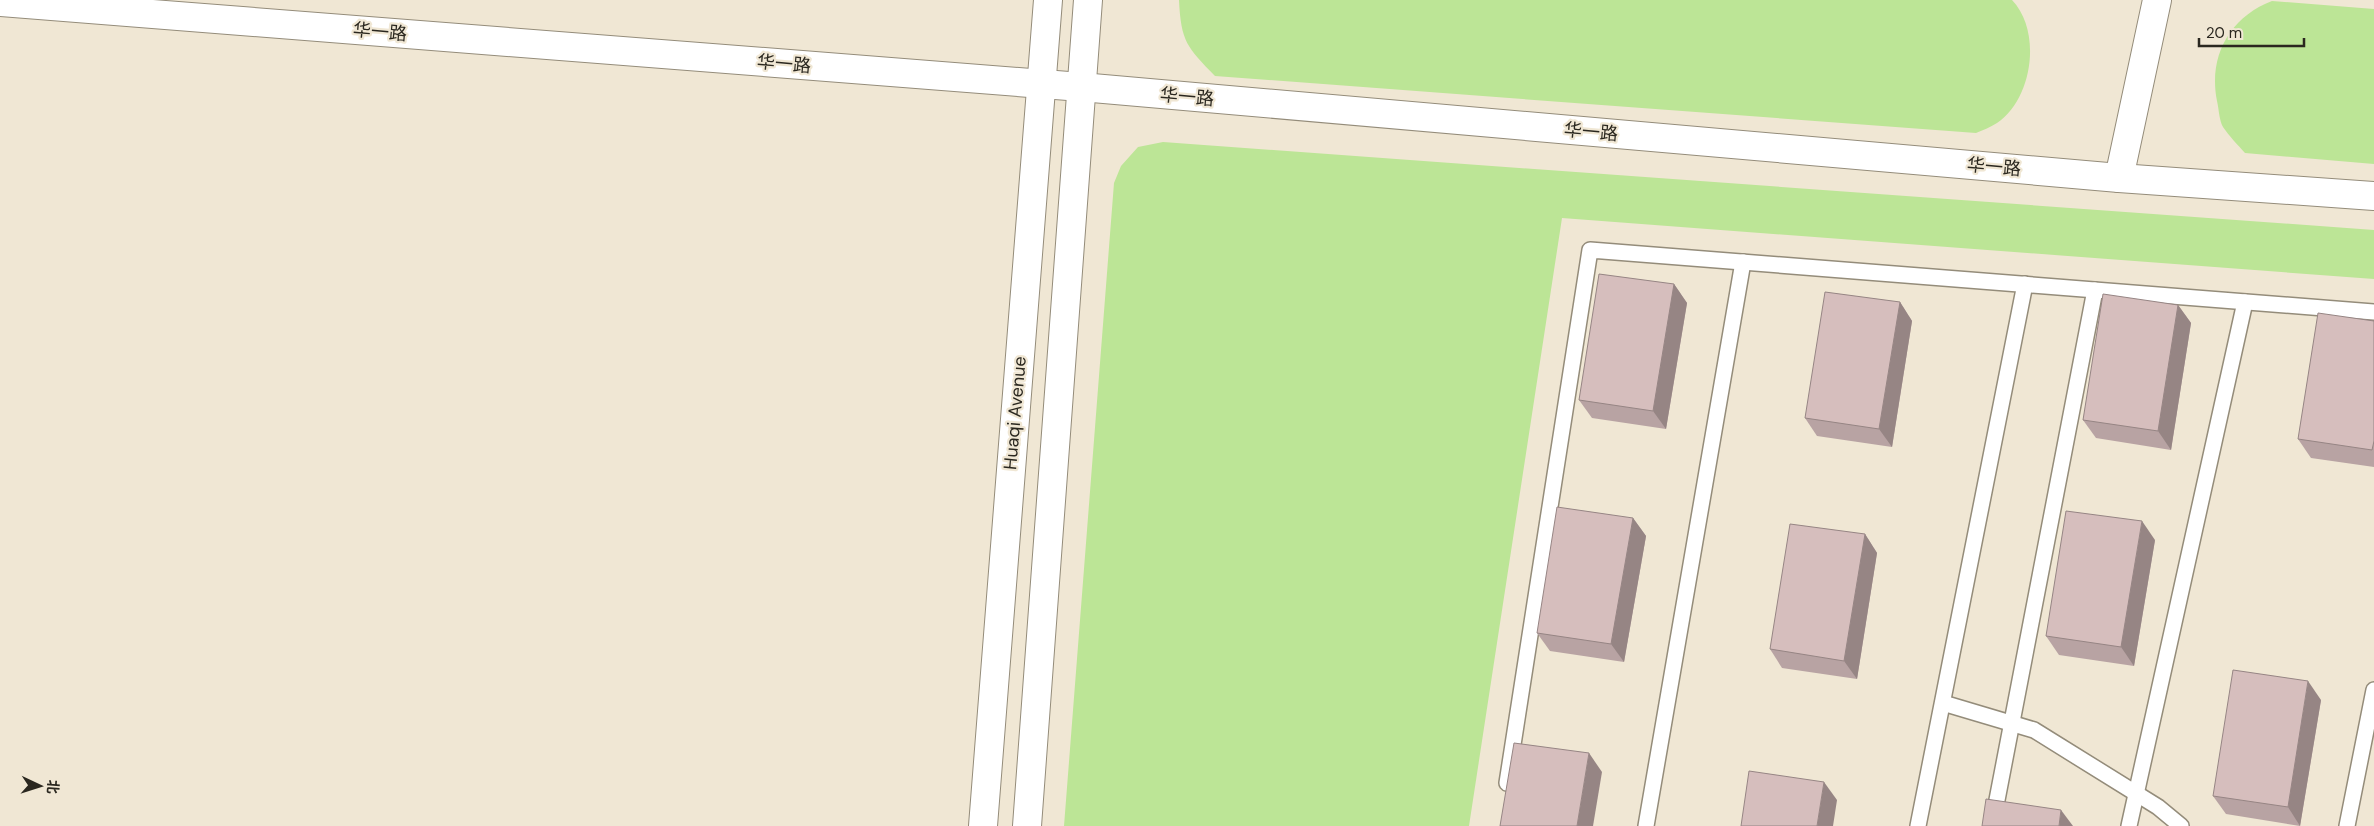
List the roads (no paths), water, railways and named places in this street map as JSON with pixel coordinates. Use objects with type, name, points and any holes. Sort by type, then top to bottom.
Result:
[{"type":"street","name":"Huaqi Avenue","points":[[983,826],[1048,0]]},
{"type":"street","points":[[1027,826],[1088,0]]},
{"type":"street","points":[[2119,178],[2157,0]]},
{"type":"street","name":"华一路","points":[[0,2],[1081,87],[2119,178],[2374,196]]},
{"type":"lane","points":[[1505,797],[1590,250],[2374,312]]},
{"type":"lane","points":[[1646,826],[1743,262]]},
{"type":"lane","points":[[1918,826],[2025,284]]},
{"type":"lane","points":[[1992,826],[2095,290]]},
{"type":"lane","points":[[2129,826],[2246,302]]},
{"type":"lane","points":[[2347,826],[2374,690]]},
{"type":"lane","points":[[1943,703],[2034,730],[2158,807],[2181,826]]}]
